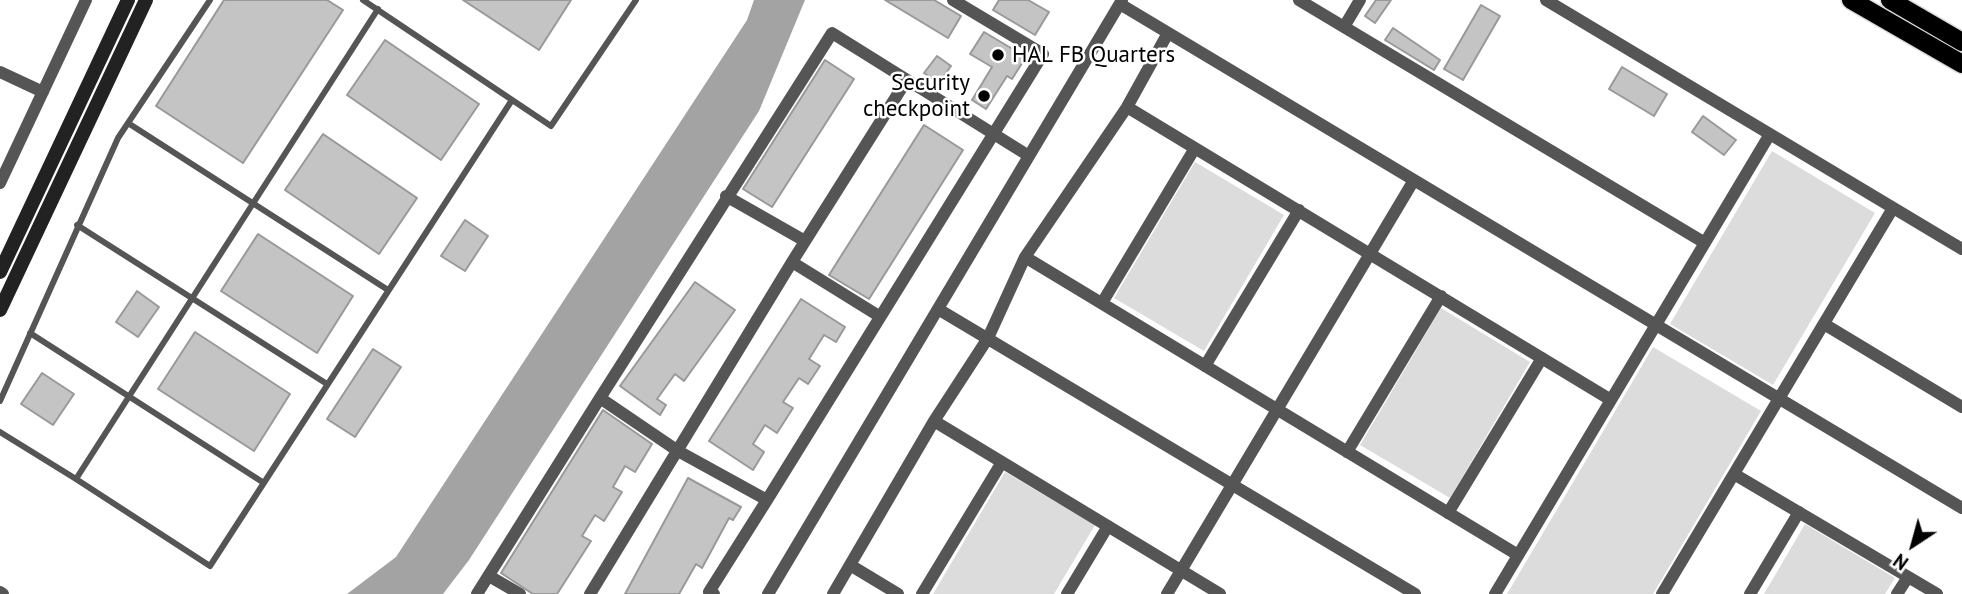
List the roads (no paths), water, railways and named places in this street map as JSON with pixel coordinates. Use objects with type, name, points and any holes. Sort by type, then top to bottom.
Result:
[{"type":"main road","points":[[1851,0],[1962,64]]},
{"type":"main road","points":[[1890,0],[1962,42]]},
{"type":"street","points":[[0,272],[128,0]]},
{"type":"street","points":[[0,310],[146,0]]},
{"type":"street","points":[[710,593],[1043,54],[953,0]]},
{"type":"street","points":[[1299,0],[1705,243]]},
{"type":"street","points":[[1343,27],[1360,0]]},
{"type":"street","points":[[1546,0],[1962,249]]},
{"type":"street","points":[[0,183],[43,92],[80,2]]},
{"type":"street","points":[[768,594],[1121,2],[1168,33],[1962,509]]},
{"type":"street","points":[[477,594],[726,196],[832,33],[1029,156]]},
{"type":"street","points":[[833,594],[934,421],[988,338],[1025,257],[1127,107],[1168,33]]},
{"type":"street","points":[[0,72],[43,92]]},
{"type":"street","points":[[590,594],[792,262],[906,81]]},
{"type":"street","points":[[1127,107],[1611,400]]},
{"type":"street","points":[[1495,594],[1770,134]]},
{"type":"street","points":[[1102,303],[1195,148]]},
{"type":"street","points":[[1167,594],[1414,180]]},
{"type":"street","points":[[726,196],[805,241]]},
{"type":"street","points":[[1662,594],[1893,208]]},
{"type":"street","points":[[1205,366],[1299,211]]},
{"type":"street","points":[[1025,257],[1518,555]]},
{"type":"street","points":[[792,262],[879,316]]},
{"type":"street","points":[[1347,452],[1441,296]]},
{"type":"street","points":[[939,309],[1415,594]]},
{"type":"street","points":[[1824,324],[1962,407]]},
{"type":"street","points":[[1448,513],[1542,358]]},
{"type":"street","points":[[600,398],[678,451],[768,500]]},
{"type":"street","points":[[934,421],[1220,594]]},
{"type":"street","points":[[922,594],[1002,462]]},
{"type":"street","points":[[1734,474],[1937,594]]},
{"type":"street","points":[[1751,594],[1799,512]]},
{"type":"street","points":[[1066,594],[1108,526]]},
{"type":"street","points":[[850,565],[898,594]]},
{"type":"street","points":[[489,576],[520,594]]},
{"type":"street","points":[[1897,594],[1908,577]]},
{"type":"lane","points":[[0,401],[77,225],[128,122],[211,0]]},
{"type":"lane","points":[[363,0],[551,126],[636,0]]},
{"type":"lane","points":[[76,479],[377,9]]},
{"type":"lane","points":[[0,432],[210,566],[512,100]]},
{"type":"lane","points":[[128,122],[388,290]]},
{"type":"lane","points":[[77,225],[327,384]]},
{"type":"lane","points":[[30,333],[264,483]]},
{"type":"place","name":"HAL FB Quarters","points":[[998,55]]},
{"type":"place","name":"Security checkpoint","points":[[984,96]]}]
